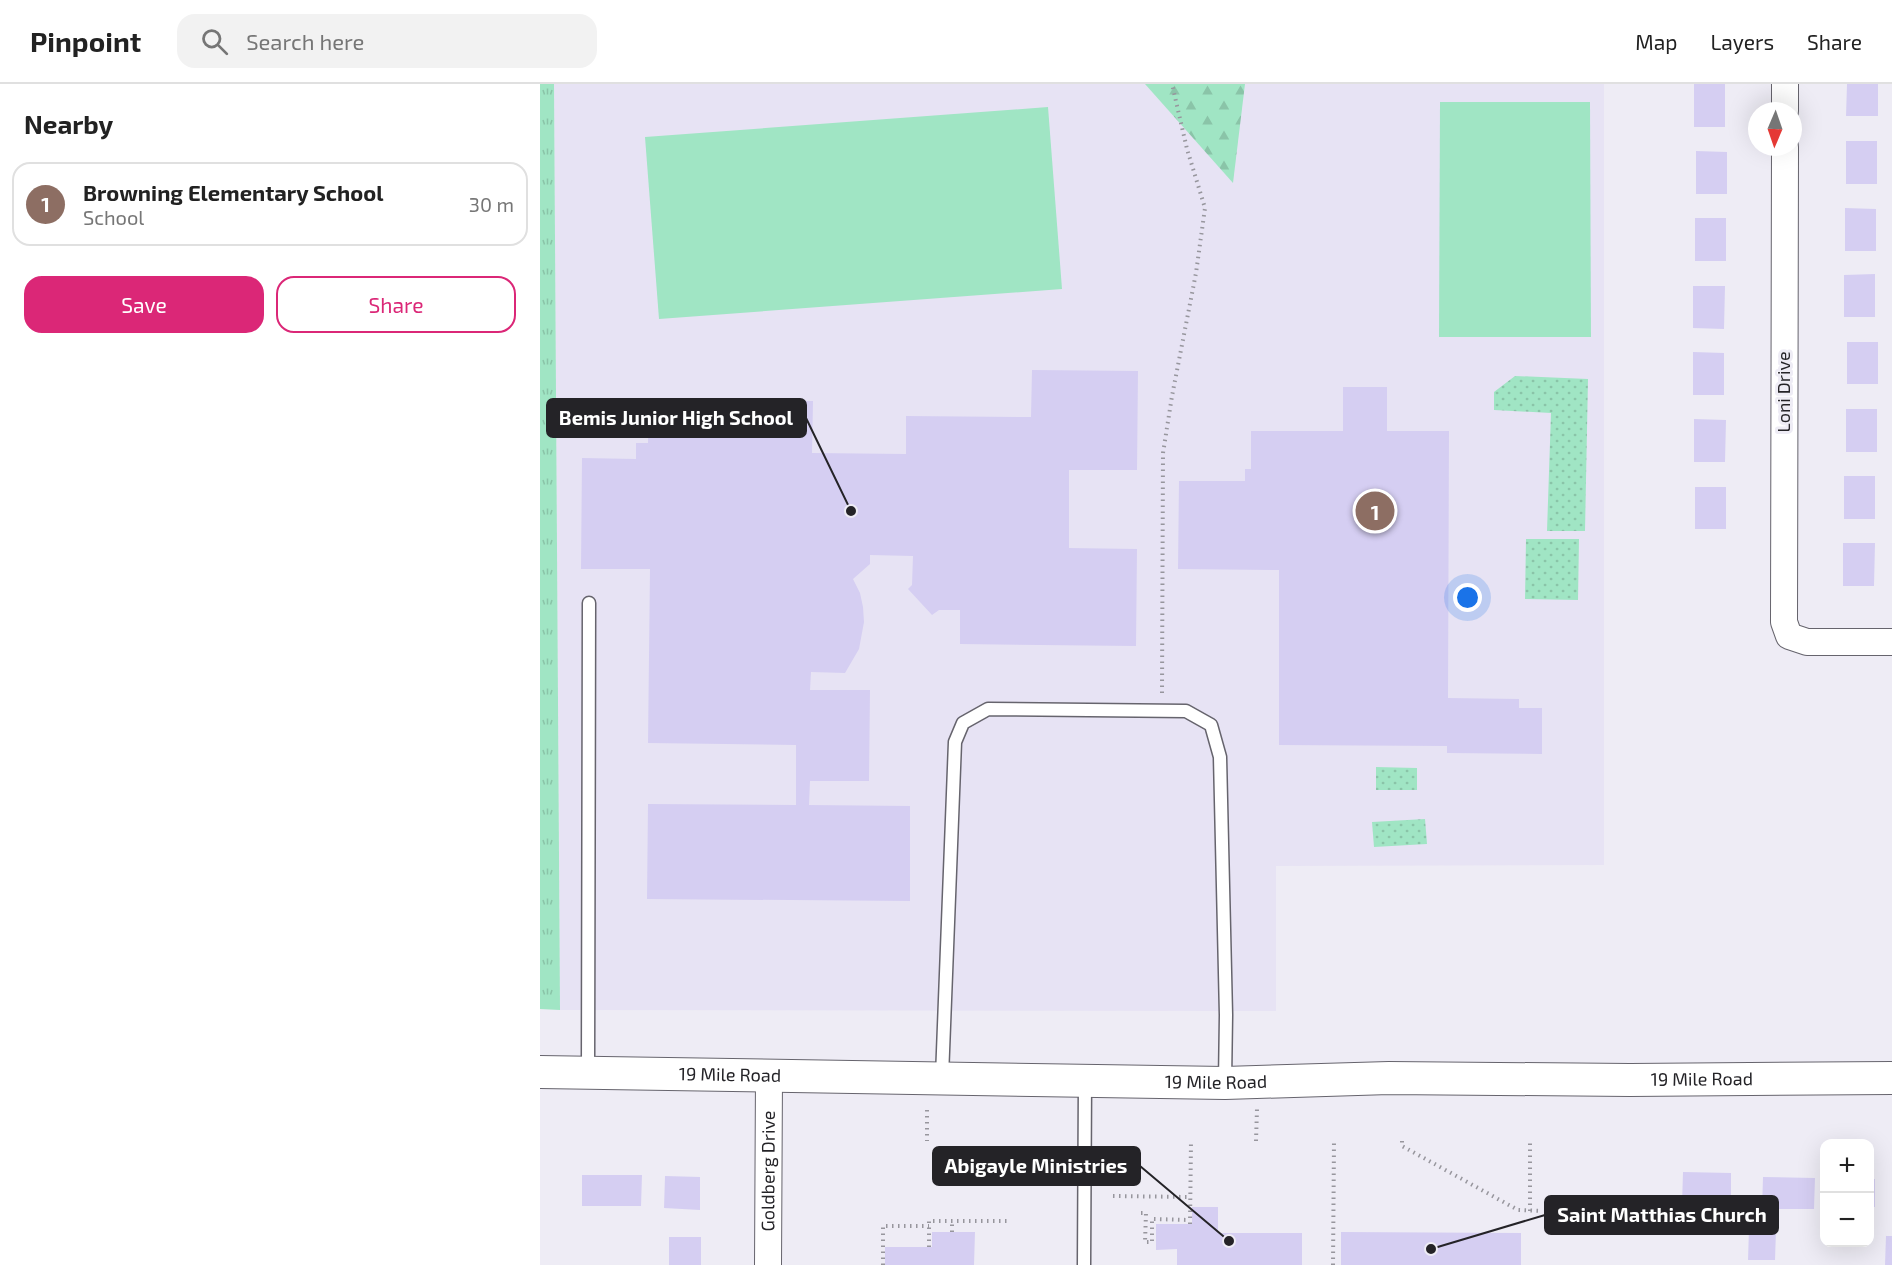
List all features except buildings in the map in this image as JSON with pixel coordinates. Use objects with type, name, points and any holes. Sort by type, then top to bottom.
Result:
[{"type":"street","points":[[1785,84],[1785,102]]},
{"type":"street","name":"Loni Drive","points":[[1785,156],[1784,622],[1789,636],[1807,642],[1892,642]]},
{"type":"street","name":"19 Mile Road","points":[[540,1072],[1225,1083],[1389,1078],[1630,1080],[1892,1078]]},
{"type":"street","name":"Goldberg Drive","points":[[768,1265],[769,1076]]},
{"type":"lane","points":[[588,1073],[589,603]]},
{"type":"lane","points":[[942,1079],[955,742],[963,723],[988,709],[1186,711],[1211,725],[1221,757],[1225,1083]]},
{"type":"lane","points":[[1084,1265],[1085,1080]]},
{"type":"path","points":[[1162,711],[1163,453],[1196,273],[1205,207],[1187,149],[1172,84]]},
{"type":"path","points":[[1256,1141],[1257,1108]]},
{"type":"path","points":[[927,1110],[927,1141]]},
{"type":"path","points":[[1141,1213],[1146,1212],[1146,1242],[1152,1242],[1152,1219],[1190,1222],[1191,1141]]},
{"type":"path","points":[[1333,1265],[1334,1141]]},
{"type":"path","points":[[1402,1141],[1402,1146],[1518,1210],[1541,1211]]},
{"type":"path","points":[[1530,1141],[1530,1211]]},
{"type":"path","points":[[1113,1196],[1190,1197]]},
{"type":"path","points":[[929,1247],[929,1221],[1007,1221]]},
{"type":"path","points":[[952,1221],[952,1232]]},
{"type":"path","points":[[883,1265],[883,1226],[929,1226]]},
{"type":"shaded area","points":[[554,84],[1604,84],[1604,865],[1276,866],[1276,1011],[560,1010]]},
{"type":"green space","points":[[540,84],[554,84],[560,1010],[540,1009]]},
{"type":"green space","points":[[1145,84],[1245,84],[1233,183]]},
{"type":"green space","points":[[1440,102],[1590,102],[1591,337],[1439,337]]},
{"type":"green space","points":[[1048,107],[1062,289],[659,319],[645,137]]},
{"type":"green space","points":[[1515,376],[1588,379],[1585,531],[1547,531],[1551,413],[1494,410],[1494,392]]},
{"type":"green space","points":[[1526,539],[1579,539],[1578,600],[1525,599]]},
{"type":"green space","points":[[1376,767],[1417,768],[1417,790],[1376,790]]},
{"type":"green space","points":[[1425,819],[1427,844],[1374,847],[1372,822]]},
{"type":"place","name":"Bemis Junior High School","points":[[851,511]]},
{"type":"place","name":"Browning Elementary School","points":[[1375,511]]},
{"type":"place","name":"Abigayle Ministries","points":[[1229,1241]]},
{"type":"place","name":"Saint Matthias Church","points":[[1431,1249]]}]
